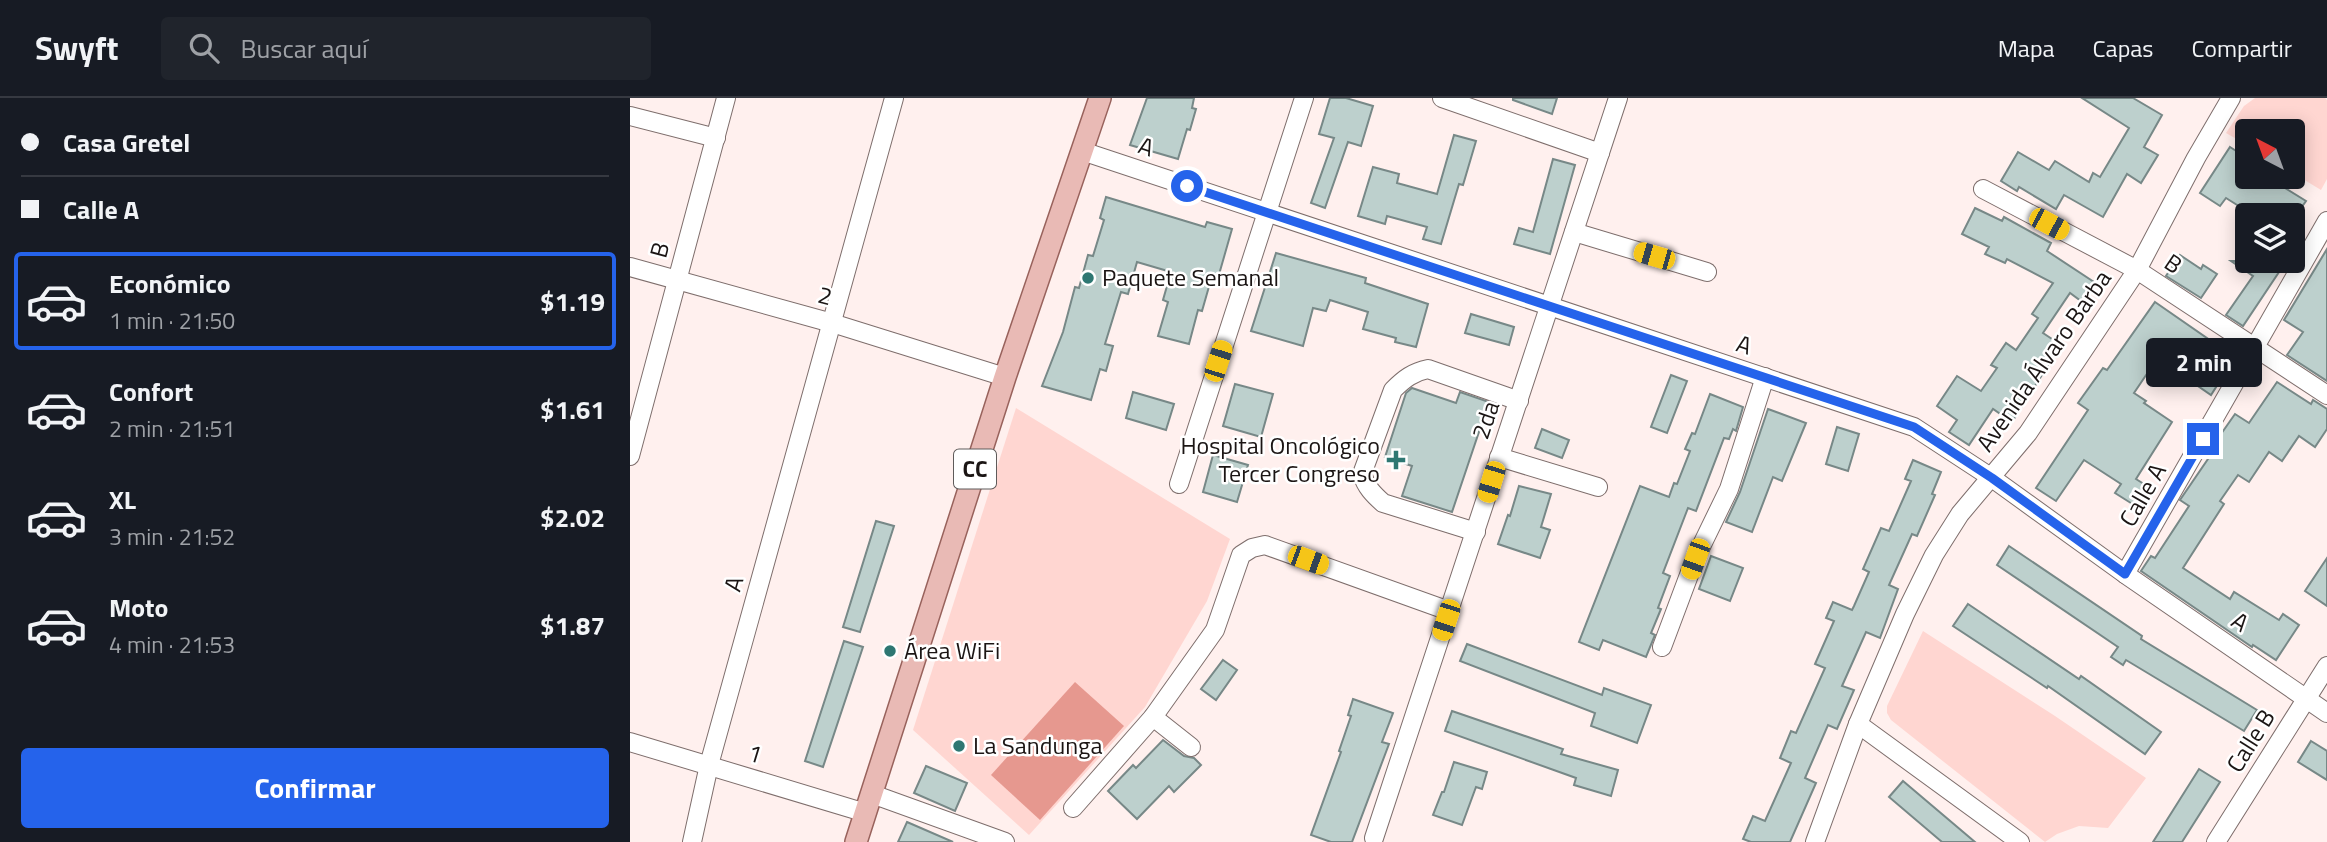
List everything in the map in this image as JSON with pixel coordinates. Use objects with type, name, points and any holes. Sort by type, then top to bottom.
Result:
[{"type":"main road","name":"CC","points":[[856,842],[1005,377],[1100,98]]},
{"type":"street","name":"B","points":[[630,456],[726,98]]},
{"type":"street","name":"A","points":[[692,842],[709,765],[894,98]]},
{"type":"street","points":[[1178,484],[1304,98]]},
{"type":"street","points":[[1442,98],[1600,153]]},
{"type":"street","name":"2da","points":[[1374,838],[1618,98]]},
{"type":"street","name":"Avenida Álvaro Barba","points":[[1815,842],[1858,724],[1905,614],[1934,555],[1960,514],[2028,433],[2137,270],[2230,99]]},
{"type":"street","points":[[630,116],[716,138]]},
{"type":"street","name":"A","points":[[1082,151],[1914,427],[1992,478],[2125,574],[2327,713]]},
{"type":"street","name":"B","points":[[1983,189],[2137,270],[2327,395]]},
{"type":"street","name":"Calle A","points":[[2125,574],[2327,221]]},
{"type":"street","points":[[1574,232],[1707,272]]},
{"type":"street","name":"2","points":[[630,267],[832,323],[1005,377]]},
{"type":"street","points":[[1476,532],[1383,503],[1371,493],[1363,474],[1393,390],[1416,371],[1428,369],[1519,401]]},
{"type":"street","points":[[1662,647],[1695,559],[1729,489],[1765,377]]},
{"type":"street","points":[[1499,457],[1598,488]]},
{"type":"street","points":[[1073,808],[1153,717],[1215,630],[1241,555],[1252,548],[1265,545],[1448,611]]},
{"type":"street","name":"Calle B","points":[[2216,842],[2327,666]]},
{"type":"street","points":[[1153,717],[1191,747]]},
{"type":"street","points":[[1858,724],[2020,842]]},
{"type":"street","name":"1","points":[[630,742],[1004,842]]},
{"type":"shaded area","points":[[2255,98],[2327,100],[2327,179],[2321,190],[2305,180],[2305,119],[2235,119],[2244,106]]},
{"type":"shaded area","points":[[2235,120],[2235,138],[2226,133]]},
{"type":"shaded area","points":[[1016,408],[1230,539],[1207,601],[1145,707],[1029,835],[913,730]]},
{"type":"shaded area","points":[[1923,631],[2146,778],[2108,828],[2079,826],[2057,834],[2045,842],[1891,720],[1887,706]]},
{"type":"shaded area","points":[[1075,682],[1124,726],[1040,820],[991,775]]},
{"type":"building","points":[[1147,98],[1194,98],[1192,108],[1196,109],[1178,159],[1130,145]]},
{"type":"building","points":[[1330,98],[1346,98],[1373,106],[1361,146],[1348,142],[1325,208],[1311,203],[1334,138],[1319,134]]},
{"type":"building","points":[[1513,98],[1557,98],[1552,114]]},
{"type":"building","points":[[2082,98],[2133,98],[2162,115],[2144,147],[2158,155],[2141,183],[2127,174],[2103,217],[2064,195],[2056,209],[2019,187],[2017,191],[2001,181],[2018,152],[2049,170],[2055,161],[2089,182],[2093,173],[2100,177],[2129,128]]},
{"type":"building","points":[[1454,135],[1476,141],[1463,185],[1459,184],[1441,244],[1423,239],[1427,227],[1387,216],[1385,224],[1358,216],[1373,167],[1399,174],[1397,183],[1437,194]]},
{"type":"building","points":[[2230,147],[2235,150],[2235,189],[2286,189],[2306,201],[2235,204],[2226,198],[2220,206],[2200,193]]},
{"type":"building","points":[[1553,159],[1575,165],[1550,254],[1514,244],[1519,228],[1533,232]]},
{"type":"building","points":[[1106,197],[1205,227],[1207,222],[1232,229],[1216,285],[1210,283],[1202,311],[1198,310],[1189,344],[1158,336],[1168,302],[1163,300],[1171,272],[1137,262],[1128,294],[1121,292],[1105,344],[1113,346],[1106,371],[1100,369],[1091,400],[1042,386],[1063,332],[1075,287],[1079,288],[1088,255],[1093,256],[1104,220],[1100,218]]},
{"type":"building","points":[[1975,208],[2002,221],[2004,217],[2051,243],[2047,251],[2094,282],[2081,301],[2070,293],[2043,333],[2061,345],[2012,422],[1993,409],[1969,445],[1949,432],[1957,420],[1937,406],[1957,376],[1981,391],[1997,368],[1991,365],[2006,343],[2016,350],[2038,318],[2032,314],[2053,283],[2007,259],[2005,263],[1985,254],[1989,247],[1962,234]]},
{"type":"building","points":[[2327,249],[2327,381],[2287,355],[2303,332],[2284,320]]},
{"type":"building","points":[[1276,253],[1366,278],[1365,283],[1428,304],[1416,347],[1363,329],[1368,312],[1330,300],[1326,311],[1313,308],[1303,346],[1251,331]]},
{"type":"building","points":[[2180,255],[2201,269],[2203,265],[2217,274],[2201,298],[2166,276]]},
{"type":"building","points":[[2249,273],[2278,273],[2243,326],[2226,315],[2253,276]]},
{"type":"building","points":[[2155,302],[2220,347],[2224,341],[2239,351],[2211,395],[2195,384],[2200,377],[2161,353],[2134,393],[2172,422],[2136,479],[2147,486],[2134,505],[2115,493],[2121,484],[2084,460],[2056,501],[2036,488],[2088,410],[2078,403],[2103,368],[2107,370]]},
{"type":"building","points":[[1471,314],[1514,327],[1509,345],[1465,333]]},
{"type":"building","points":[[1671,375],[1687,381],[1667,433],[1651,427]]},
{"type":"building","points":[[2277,382],[2311,404],[2313,400],[2327,409],[2327,429],[2315,447],[2299,436],[2282,461],[2269,452],[2249,482],[2238,475],[2220,501],[2224,504],[2183,568],[2230,599],[2234,592],[2279,620],[2283,614],[2299,625],[2276,660],[2253,645],[2252,647],[2141,571],[2151,556],[2155,558],[2189,506],[2180,500],[2235,414],[2249,423]]},
{"type":"building","points":[[1235,384],[1273,394],[1261,437],[1223,426]]},
{"type":"building","points":[[1412,388],[1456,403],[1460,392],[1489,402],[1452,512],[1402,496],[1412,466],[1385,457],[1406,393]]},
{"type":"building","points":[[1133,392],[1174,404],[1166,430],[1126,418]]},
{"type":"building","points":[[1710,394],[1743,407],[1736,431],[1733,429],[1729,439],[1724,438],[1696,511],[1688,508],[1663,573],[1670,576],[1658,608],[1661,609],[1651,633],[1655,635],[1646,657],[1603,640],[1599,650],[1579,642],[1640,486],[1669,497],[1690,451],[1685,449],[1692,433],[1695,434]]},
{"type":"building","points":[[1768,409],[1806,423],[1782,481],[1773,477],[1752,532],[1726,522],[1740,492]]},
{"type":"building","points":[[1837,427],[1859,434],[1848,471],[1826,464]]},
{"type":"building","points":[[1542,429],[1569,440],[1562,458],[1535,448]]},
{"type":"building","points":[[1213,455],[1248,465],[1237,502],[1203,492]]},
{"type":"building","points":[[1913,460],[1941,472],[1932,494],[1935,495],[1917,536],[1912,534],[1889,585],[1898,589],[1880,638],[1866,632],[1842,686],[1854,690],[1837,729],[1828,725],[1805,778],[1816,783],[1790,842],[1751,842],[1743,839],[1753,816],[1765,821],[1791,763],[1780,758],[1791,731],[1796,733],[1825,668],[1815,664],[1834,621],[1826,618],[1833,602],[1852,610],[1869,572],[1863,569],[1881,528],[1889,531],[1911,481],[1905,479]]},
{"type":"building","points":[[1519,486],[1551,494],[1541,527],[1550,530],[1540,558],[1498,544]]},
{"type":"building","points":[[876,521],[894,526],[860,632],[843,627]]},
{"type":"building","points":[[2009,546],[2142,636],[2141,639],[2257,710],[2244,731],[2126,660],[2123,665],[2111,657],[2118,647],[1997,565]]},
{"type":"building","points":[[1711,556],[1743,568],[1730,601],[1699,589]]},
{"type":"building","points":[[2327,558],[2327,606],[2305,591]]},
{"type":"building","points":[[1968,604],[2079,679],[2081,676],[2161,732],[2145,754],[2048,686],[2047,688],[1953,626]]},
{"type":"building","points":[[844,641],[863,647],[823,767],[805,761]]},
{"type":"building","points":[[1467,644],[1602,695],[1604,688],[1651,705],[1637,743],[1591,726],[1595,713],[1460,661]]},
{"type":"building","points":[[1223,660],[1237,670],[1216,700],[1201,689]]},
{"type":"building","points":[[1353,699],[1393,713],[1382,742],[1389,744],[1352,842],[1331,842],[1311,835],[1341,752],[1339,751],[1351,716],[1348,715]]},
{"type":"building","points":[[1452,711],[1563,749],[1561,754],[1618,770],[1611,796],[1574,785],[1576,778],[1445,731]]},
{"type":"building","points":[[1163,740],[1201,765],[1174,792],[1169,786],[1137,819],[1108,791],[1133,765],[1136,768]]},
{"type":"building","points":[[2311,741],[2327,751],[2327,780],[2298,762]]},
{"type":"building","points":[[1454,762],[1487,772],[1482,789],[1476,787],[1462,825],[1433,815]]},
{"type":"building","points":[[926,766],[967,783],[955,811],[914,793]]},
{"type":"building","points":[[2199,769],[2220,782],[2182,842],[2153,842]]},
{"type":"building","points":[[1903,781],[1975,842],[1942,842],[1889,797]]},
{"type":"building","points":[[907,822],[953,842],[898,842]]},
{"type":"place","name":"Paquete Semanal","points":[[1088,278]]},
{"type":"place","name":"Hospital Oncológico Tercer Congreso","points":[[1396,460]]},
{"type":"place","name":"Área WiFi","points":[[890,651]]},
{"type":"place","name":"La Sandunga","points":[[959,746]]},
{"type":"route","points":[[1187,186],[1914,427],[1992,478],[2125,574],[2203,439]]}]
